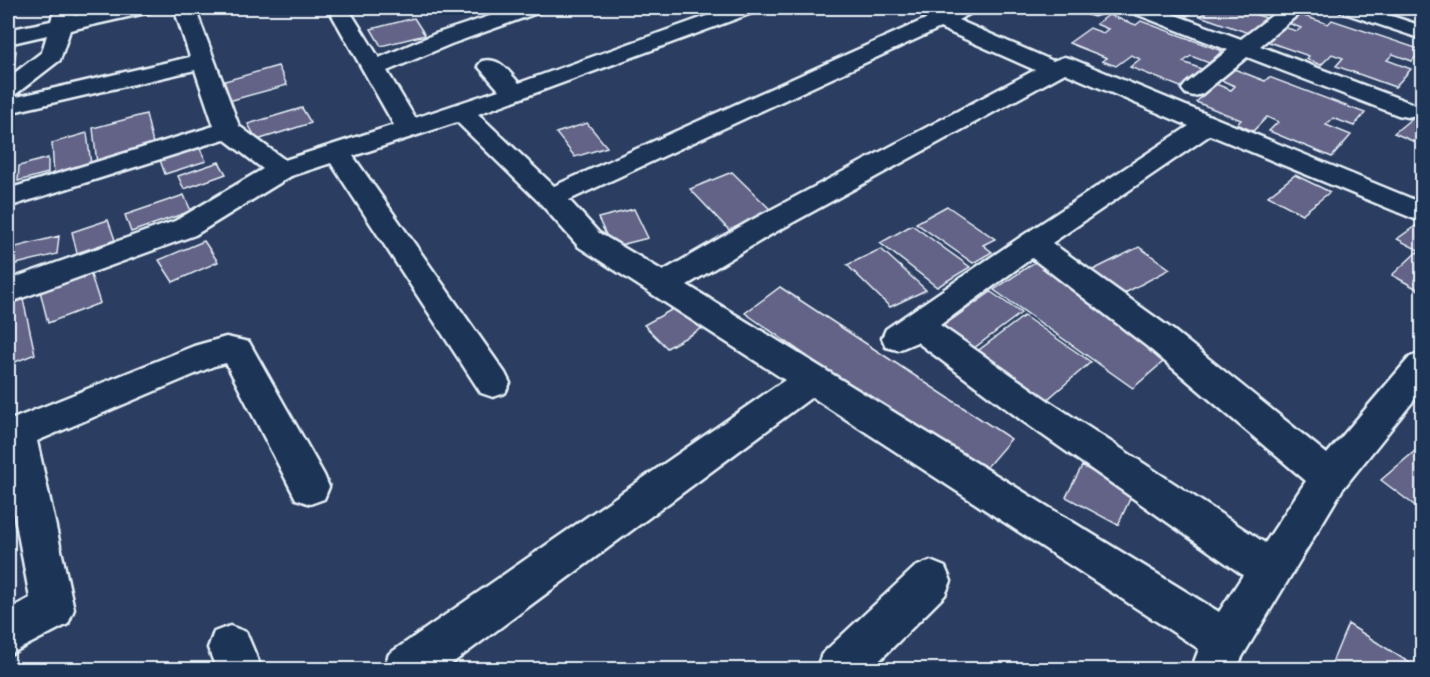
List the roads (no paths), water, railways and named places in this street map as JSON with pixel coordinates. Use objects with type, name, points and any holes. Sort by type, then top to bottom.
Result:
[{"type":"street","points":[[8,37],[64,17],[143,8]]},
{"type":"street","points":[[184,8],[228,130],[281,170]]},
{"type":"street","points":[[338,8],[409,129]]},
{"type":"street","points":[[373,69],[443,39],[533,8]]},
{"type":"street","points":[[8,292],[185,228],[281,170],[462,112],[748,8]]},
{"type":"street","points":[[551,198],[966,8]]},
{"type":"street","points":[[1138,8],[1408,109]]},
{"type":"street","points":[[1194,89],[1294,8]]},
{"type":"street","points":[[1348,8],[1422,33]]},
{"type":"street","points":[[1387,8],[1422,19]]},
{"type":"street","points":[[8,89],[52,55],[64,17]]},
{"type":"street","points":[[940,20],[1054,70]]},
{"type":"street","points":[[8,106],[202,61]]},
{"type":"street","points":[[663,285],[760,228],[1064,64],[1422,213]]},
{"type":"street","points":[[490,66],[515,93]]},
{"type":"street","points":[[462,112],[551,198],[589,240],[812,379],[1220,655],[1270,570],[1329,478],[1422,366]]},
{"type":"street","points":[[1208,125],[1032,243],[907,331],[1037,412],[1270,570]]},
{"type":"street","points":[[8,198],[228,130]]},
{"type":"street","points":[[337,152],[493,383]]},
{"type":"street","points":[[1032,243],[1161,339],[1329,478]]},
{"type":"street","points":[[8,633],[53,609],[12,435],[206,356],[226,350],[237,351],[310,487]]},
{"type":"street","points":[[405,669],[812,379]]},
{"type":"street","points":[[838,669],[930,581]]}]
